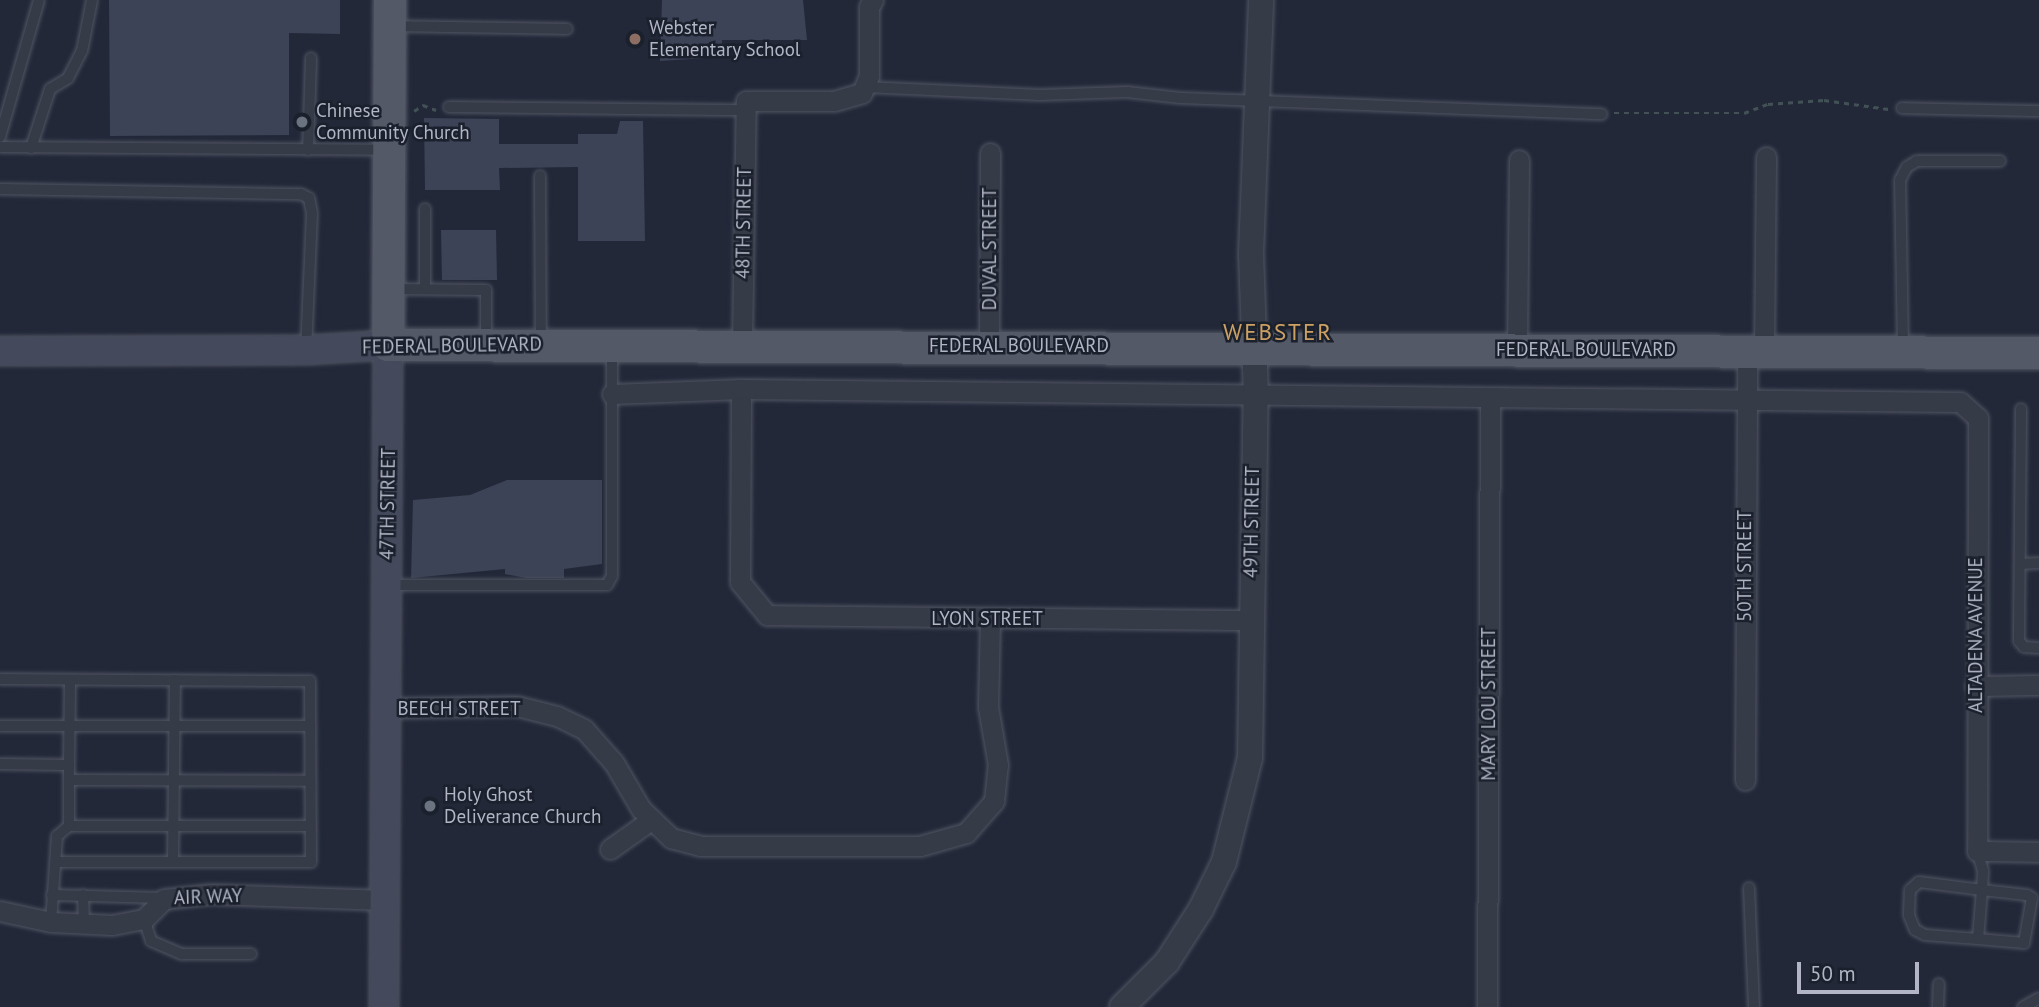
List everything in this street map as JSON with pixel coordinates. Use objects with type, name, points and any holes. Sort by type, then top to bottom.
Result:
[{"type":"main road","name":"47TH STREET","points":[[384,1007],[390,13]]},
{"type":"main road","name":"FEDERAL BOULEVARD","points":[[0,351],[306,350],[388,345],[742,344],[2039,353]]},
{"type":"street","points":[[746,106],[834,101],[863,90],[869,76],[869,7],[873,0]]},
{"type":"street","name":"49TH STREET","points":[[1122,1007],[1157,972],[1201,909],[1224,862],[1250,758],[1250,620],[1256,396],[1252,183],[1261,0]]},
{"type":"street","name":"48TH STREET","points":[[742,344],[746,106]]},
{"type":"street","name":"DUVAL STREET","points":[[989,346],[990,152]]},
{"type":"street","name":"50TH STREET","points":[[1745,780],[1746,402],[1756,351],[1766,157]]},
{"type":"street","points":[[1517,350],[1519,160]]},
{"type":"street","points":[[612,394],[741,389],[1746,402]]},
{"type":"street","name":"LYON STREET","points":[[741,389],[740,582],[757,605],[780,618],[1250,620]]},
{"type":"street","name":"MARY LOU STREET","points":[[1487,1007],[1490,400]]},
{"type":"street","name":"ALTADENA AVENUE","points":[[1746,402],[1960,402],[1978,418],[1975,686],[1977,851]]},
{"type":"street","name":"BEECH STREET","points":[[385,709],[517,706],[557,716],[584,729],[614,763],[651,820],[671,838],[701,846],[920,846],[966,833],[994,802],[998,765],[988,707],[990,619]]},
{"type":"street","points":[[1975,686],[2039,685]]},
{"type":"street","points":[[610,849],[651,820]]},
{"type":"street","points":[[1977,851],[2039,852]]},
{"type":"street","name":"AIR WAY","points":[[144,919],[164,899],[211,894],[385,901]]},
{"type":"street","points":[[0,911],[51,922],[84,924],[144,919]]},
{"type":"street","points":[[1144,1007],[1157,972]]},
{"type":"lane","points":[[0,137],[39,0]]},
{"type":"lane","points":[[31,148],[50,89],[68,78],[82,51],[92,0]]},
{"type":"lane","points":[[390,13],[567,29]]},
{"type":"lane","points":[[308,150],[311,58]]},
{"type":"lane","points":[[863,90],[1040,95],[1127,92],[1258,101],[1602,114]]},
{"type":"lane","points":[[449,107],[746,106]]},
{"type":"lane","points":[[1902,108],[2039,111]]},
{"type":"lane","points":[[0,147],[390,150]]},
{"type":"lane","points":[[1903,352],[1900,180],[1907,167],[1917,161],[2000,161]]},
{"type":"lane","points":[[540,176],[541,345]]},
{"type":"lane","points":[[0,190],[300,194],[309,198],[312,213],[306,350]]},
{"type":"lane","points":[[425,209],[425,288]]},
{"type":"lane","points":[[390,289],[486,290],[486,345]]},
{"type":"lane","points":[[387,585],[607,585],[612,576],[612,345]]},
{"type":"lane","points":[[2021,409],[2019,641],[2024,647],[2039,648]]},
{"type":"lane","points":[[2020,564],[2039,564]]},
{"type":"lane","points":[[0,679],[310,681],[311,862],[57,862]]},
{"type":"lane","points":[[69,826],[70,680]]},
{"type":"lane","points":[[173,862],[175,680]]},
{"type":"lane","points":[[0,726],[310,726]]},
{"type":"lane","points":[[0,764],[69,765]]},
{"type":"lane","points":[[69,780],[310,781]]},
{"type":"lane","points":[[51,922],[57,836],[69,826],[310,826]]},
{"type":"lane","points":[[1977,851],[1982,890],[1978,939]]},
{"type":"lane","points":[[1919,882],[2032,898],[2024,943],[1978,939],[1915,930],[1909,915],[1910,890],[1919,882]]},
{"type":"lane","points":[[1749,888],[1754,1007]]},
{"type":"lane","points":[[52,895],[164,899]]},
{"type":"lane","points":[[83,895],[84,924]]},
{"type":"lane","points":[[144,919],[151,941],[182,954],[251,954]]},
{"type":"lane","points":[[1938,1007],[1939,984]]},
{"type":"lane","points":[[2024,1007],[2039,998]]},
{"type":"path","points":[[1602,114],[1744,113],[1768,104],[1824,100],[1902,108]]},
{"type":"path","points":[[412,112],[423,106],[440,111],[449,107]]},
{"type":"building","points":[[109,0],[340,0],[340,34],[289,33],[289,135],[110,136]]},
{"type":"building","points":[[662,0],[803,0],[807,40],[722,40],[722,57],[660,61]]},
{"type":"building","points":[[424,118],[499,119],[499,144],[578,144],[578,134],[617,134],[620,121],[643,121],[645,241],[578,241],[578,167],[499,168],[500,190],[425,190]]},
{"type":"building","points":[[441,230],[496,230],[497,280],[442,280]]},
{"type":"building","points":[[507,480],[602,480],[602,564],[564,569],[564,578],[526,578],[505,574],[505,569],[411,578],[413,500],[470,495]]},
{"type":"place","name":"Webster Elementary School","points":[[635,39]]},
{"type":"place","name":"Chinese Community Church","points":[[302,122]]},
{"type":"place","name":"Holy Ghost Deliverance Church","points":[[430,806]]},
{"type":"district","name":"WEBSTER","points":[[1278,332]]}]
